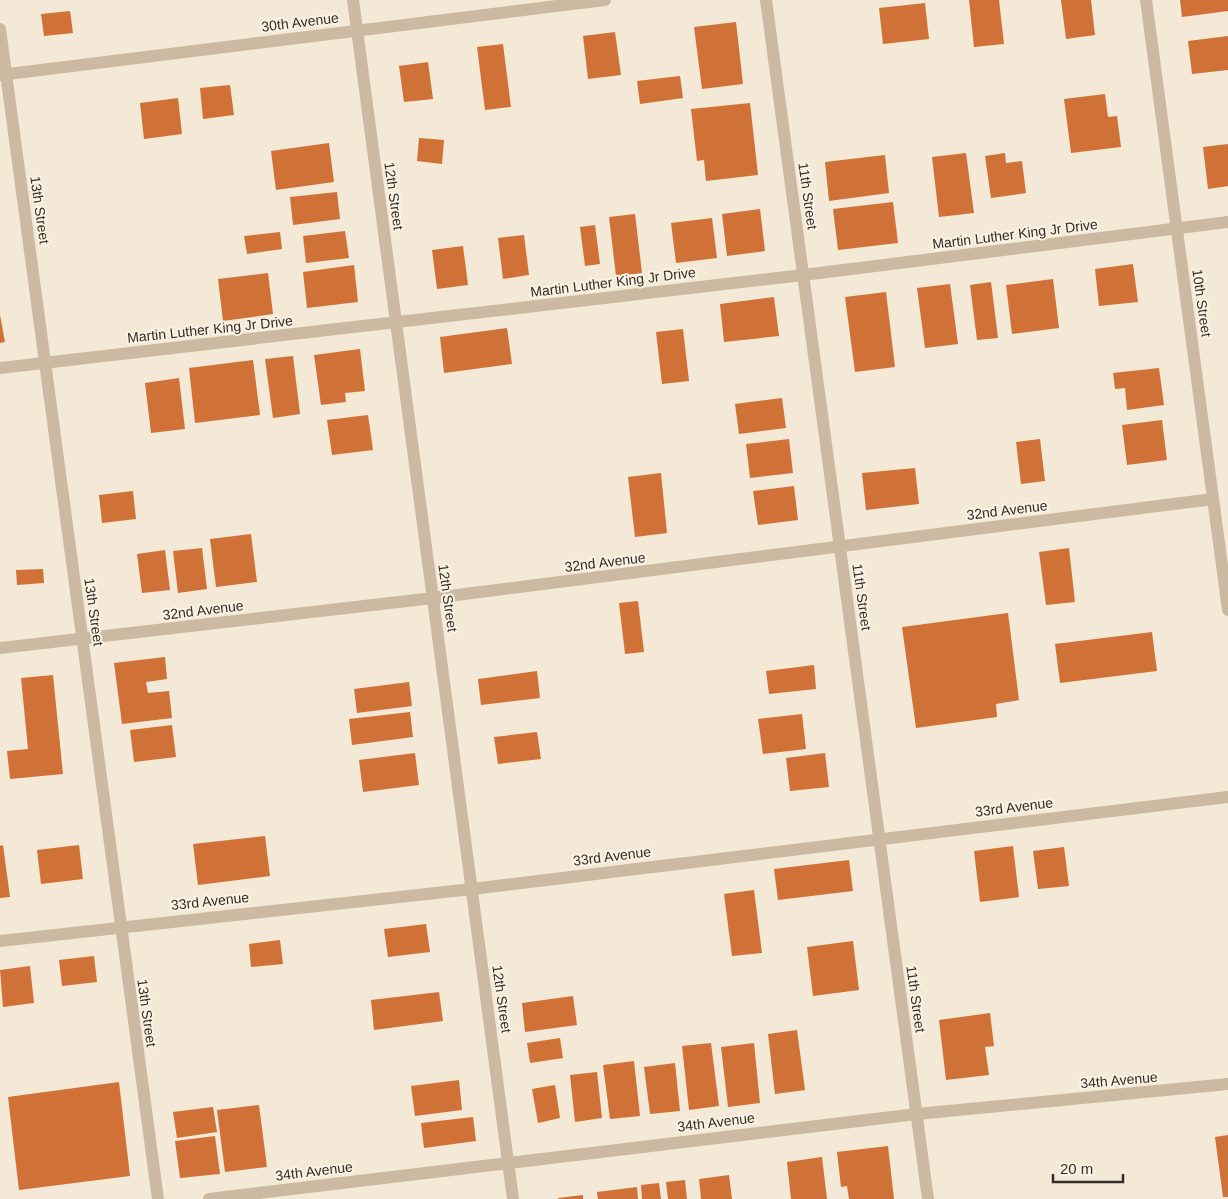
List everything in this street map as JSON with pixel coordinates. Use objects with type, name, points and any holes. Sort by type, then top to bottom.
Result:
[{"type":"street","name":"12th Street","points":[[353,0],[513,1199]]},
{"type":"street","name":"30th Avenue","points":[[3,74],[605,0]]},
{"type":"street","name":"11th Street","points":[[766,0],[928,1199]]},
{"type":"street","name":"10th Street","points":[[1146,0],[1228,610]]},
{"type":"street","name":"13th Street","points":[[0,29],[3,74],[45,362],[158,1199]]},
{"type":"street","name":"Martin Luther King Jr Drive","points":[[0,368],[803,275],[1228,222]]},
{"type":"street","name":"32nd Avenue","points":[[0,648],[433,598],[1213,499]]},
{"type":"street","name":"33rd Avenue","points":[[0,941],[120,926],[472,889],[1228,797]]},
{"type":"street","name":"34th Avenue","points":[[209,1199],[508,1161],[917,1114],[1228,1084]]},
{"type":"building","points":[[969,0],[999,0],[1004,44],[974,47]]},
{"type":"building","points":[[1061,0],[1091,0],[1095,35],[1066,39]]},
{"type":"building","points":[[1180,0],[1228,0],[1228,11],[1182,17]]},
{"type":"building","points":[[925,3],[929,39],[883,44],[879,8]]},
{"type":"building","points":[[70,11],[73,33],[44,36],[41,14]]},
{"type":"building","points":[[736,22],[743,84],[702,89],[694,27]]},
{"type":"building","points":[[615,32],[621,75],[588,79],[583,36]]},
{"type":"building","points":[[1228,36],[1228,70],[1192,74],[1188,41]]},
{"type":"building","points":[[503,44],[511,107],[485,110],[477,47]]},
{"type":"building","points":[[428,62],[433,99],[404,102],[399,66]]},
{"type":"building","points":[[680,76],[683,98],[640,104],[637,81]]},
{"type":"building","points":[[230,85],[234,115],[203,119],[200,88]]},
{"type":"building","points":[[1105,94],[1108,117],[1117,116],[1121,147],[1071,153],[1064,99]]},
{"type":"building","points":[[178,98],[182,134],[144,139],[140,103]]},
{"type":"building","points":[[750,103],[758,175],[706,181],[704,160],[697,161],[691,109]]},
{"type":"building","points":[[419,138],[444,140],[442,164],[417,161]]},
{"type":"building","points":[[329,143],[334,182],[276,190],[271,151]]},
{"type":"building","points":[[1228,144],[1228,186],[1208,189],[1203,147]]},
{"type":"building","points":[[966,153],[974,213],[939,217],[932,157]]},
{"type":"building","points":[[1005,153],[1006,163],[1022,161],[1026,193],[991,198],[985,156]]},
{"type":"building","points":[[885,155],[889,193],[829,201],[825,162]]},
{"type":"building","points":[[337,192],[340,219],[293,225],[290,197]]},
{"type":"building","points":[[893,202],[898,243],[838,250],[833,209]]},
{"type":"building","points":[[760,209],[765,251],[727,256],[722,214]]},
{"type":"building","points":[[635,214],[642,273],[616,276],[609,217]]},
{"type":"building","points":[[712,218],[717,258],[676,263],[671,223]]},
{"type":"building","points":[[595,225],[600,264],[585,266],[580,227]]},
{"type":"building","points":[[345,231],[349,258],[306,263],[303,236]]},
{"type":"building","points":[[280,232],[282,249],[247,254],[244,236]]},
{"type":"building","points":[[524,235],[529,275],[503,279],[498,238]]},
{"type":"building","points":[[463,246],[468,285],[437,289],[432,250]]},
{"type":"building","points":[[1133,264],[1138,302],[1099,306],[1095,269]]},
{"type":"building","points":[[354,265],[358,302],[307,308],[303,272]]},
{"type":"building","points":[[268,273],[273,314],[223,321],[218,279]]},
{"type":"building","points":[[1053,279],[1059,328],[1012,334],[1006,285]]},
{"type":"building","points":[[991,282],[998,338],[977,340],[970,285]]},
{"type":"building","points":[[950,284],[958,344],[925,348],[917,288]]},
{"type":"building","points":[[886,292],[895,367],[855,372],[845,297]]},
{"type":"building","points":[[774,297],[779,336],[724,342],[720,304]]},
{"type":"building","points":[[0,315],[5,342],[0,343]]},
{"type":"building","points":[[507,328],[512,364],[444,373],[440,337]]},
{"type":"building","points":[[683,329],[689,381],[662,384],[656,332]]},
{"type":"building","points":[[360,349],[365,391],[345,393],[346,402],[321,405],[314,355]]},
{"type":"building","points":[[293,356],[300,414],[273,418],[265,359]]},
{"type":"building","points":[[253,360],[260,415],[195,423],[189,368]]},
{"type":"building","points":[[1159,368],[1164,405],[1127,410],[1125,388],[1115,389],[1113,373]]},
{"type":"building","points":[[179,378],[185,429],[151,433],[145,383]]},
{"type":"building","points":[[782,398],[786,428],[739,434],[735,404]]},
{"type":"building","points":[[368,415],[373,450],[332,455],[327,420]]},
{"type":"building","points":[[1162,420],[1167,460],[1127,465],[1122,425]]},
{"type":"building","points":[[789,439],[793,473],[750,478],[746,444]]},
{"type":"building","points":[[1040,439],[1045,481],[1021,484],[1016,442]]},
{"type":"building","points":[[915,468],[919,504],[866,510],[862,473]]},
{"type":"building","points":[[661,473],[667,533],[635,537],[628,477]]},
{"type":"building","points":[[794,486],[798,520],[758,525],[753,491]]},
{"type":"building","points":[[133,491],[136,519],[102,523],[99,495]]},
{"type":"building","points":[[251,534],[257,582],[216,587],[210,539]]},
{"type":"building","points":[[202,548],[207,589],[178,593],[173,551]]},
{"type":"building","points":[[1069,548],[1075,602],[1046,605],[1039,552]]},
{"type":"building","points":[[165,550],[170,590],[142,593],[137,554]]},
{"type":"building","points":[[43,569],[44,583],[17,585],[16,570]]},
{"type":"building","points":[[638,601],[644,652],[625,654],[619,603]]},
{"type":"building","points":[[1008,613],[1019,700],[996,704],[997,717],[916,728],[902,627]]},
{"type":"building","points":[[1152,632],[1157,671],[1060,683],[1055,644]]},
{"type":"building","points":[[165,657],[167,679],[146,682],[148,693],[169,691],[172,718],[122,724],[114,663]]},
{"type":"building","points":[[814,665],[816,689],[769,694],[766,671]]},
{"type":"building","points":[[537,671],[540,698],[481,705],[478,679]]},
{"type":"building","points":[[53,675],[63,774],[10,779],[7,751],[28,749],[21,678]]},
{"type":"building","points":[[409,682],[412,706],[357,713],[354,689]]},
{"type":"building","points":[[410,712],[413,737],[352,745],[349,719]]},
{"type":"building","points":[[802,714],[806,749],[763,754],[758,719]]},
{"type":"building","points":[[172,725],[176,757],[134,762],[130,730]]},
{"type":"building","points":[[537,732],[541,759],[498,764],[494,737]]},
{"type":"building","points":[[415,753],[419,785],[363,792],[359,760]]},
{"type":"building","points":[[825,753],[829,787],[790,791],[786,758]]},
{"type":"building","points":[[265,836],[270,876],[198,885],[193,844]]},
{"type":"building","points":[[3,845],[10,897],[0,898],[0,846]]},
{"type":"building","points":[[79,845],[83,879],[41,884],[37,850]]},
{"type":"building","points":[[1013,846],[1019,897],[980,902],[974,851]]},
{"type":"building","points":[[1064,847],[1069,886],[1038,889],[1033,851]]},
{"type":"building","points":[[849,860],[853,891],[778,900],[774,869]]},
{"type":"building","points":[[754,890],[762,953],[732,956],[724,894]]},
{"type":"building","points":[[426,924],[430,952],[388,957],[384,929]]},
{"type":"building","points":[[280,940],[283,964],[251,967],[249,944]]},
{"type":"building","points":[[853,941],[859,990],[813,996],[807,947]]},
{"type":"building","points":[[94,956],[97,982],[62,986],[59,960]]},
{"type":"building","points":[[30,966],[34,1003],[3,1007],[0,970]]},
{"type":"building","points":[[439,992],[443,1021],[374,1030],[371,1000]]},
{"type":"building","points":[[573,996],[577,1025],[525,1032],[522,1003]]},
{"type":"building","points":[[990,1013],[994,1046],[985,1047],[989,1075],[946,1080],[939,1020]]},
{"type":"building","points":[[797,1030],[805,1090],[775,1094],[768,1034]]},
{"type":"building","points":[[560,1038],[563,1058],[530,1063],[527,1043]]},
{"type":"building","points":[[711,1043],[719,1106],[689,1110],[682,1046]]},
{"type":"building","points":[[754,1043],[760,1103],[728,1107],[721,1047]]},
{"type":"building","points":[[634,1061],[640,1116],[610,1119],[603,1065]]},
{"type":"building","points":[[675,1063],[680,1111],[650,1114],[644,1067]]},
{"type":"building","points":[[597,1072],[602,1118],[575,1122],[570,1075]]},
{"type":"building","points":[[459,1080],[462,1110],[415,1116],[411,1086]]},
{"type":"building","points":[[119,1082],[130,1176],[19,1190],[8,1097]]},
{"type":"building","points":[[555,1085],[560,1118],[538,1123],[532,1089]]},
{"type":"building","points":[[259,1105],[267,1167],[225,1172],[217,1110]]},
{"type":"building","points":[[213,1107],[217,1132],[177,1138],[173,1112]]},
{"type":"building","points":[[473,1117],[476,1141],[424,1148],[421,1123]]},
{"type":"building","points":[[1228,1135],[1228,1197],[1223,1197],[1215,1137]]},
{"type":"building","points":[[215,1136],[220,1174],[180,1178],[175,1141]]},
{"type":"building","points":[[888,1146],[894,1199],[849,1199],[847,1186],[841,1187],[837,1152]]},
{"type":"building","points":[[822,1157],[827,1199],[791,1199],[787,1162]]},
{"type":"building","points":[[729,1175],[732,1199],[701,1199],[699,1179]]},
{"type":"building","points":[[685,1180],[687,1199],[668,1199],[666,1182]]},
{"type":"building","points":[[659,1183],[661,1199],[642,1199],[641,1185]]},
{"type":"building","points":[[637,1187],[638,1199],[598,1199],[597,1192]]},
{"type":"building","points":[[583,1195],[583,1199],[558,1199],[558,1198]]}]
